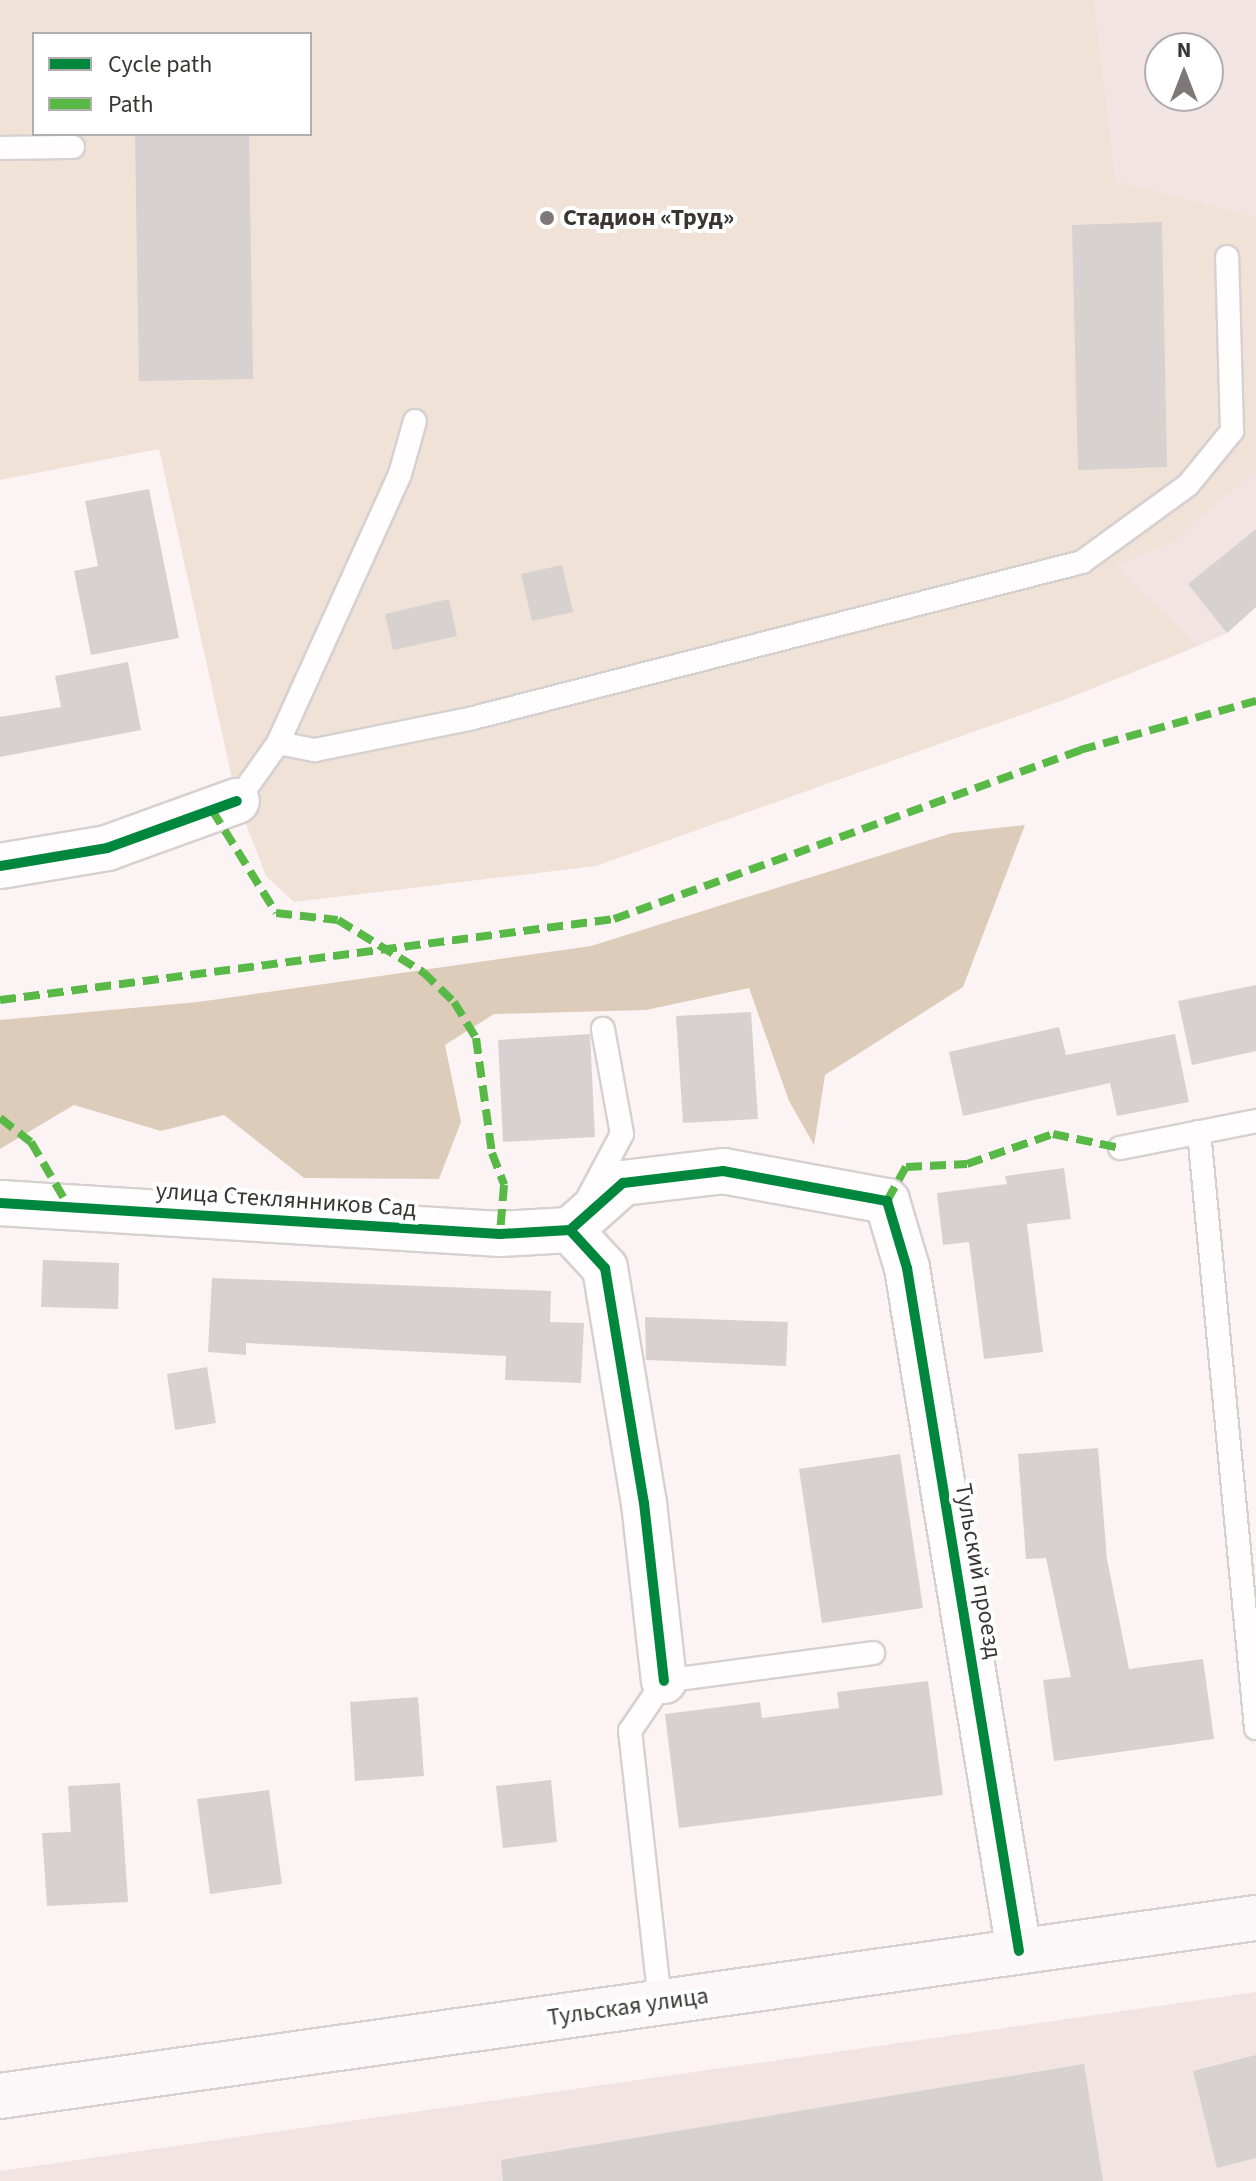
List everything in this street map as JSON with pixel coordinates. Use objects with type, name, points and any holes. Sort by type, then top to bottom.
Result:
[{"type":"main road","name":"Тульская улица","points":[[0,2096],[1256,1918]]},
{"type":"street","points":[[0,866],[107,848],[237,801]]},
{"type":"street","name":"Тульский проезд","points":[[570,1230],[623,1183],[723,1171],[887,1201],[907,1268],[1019,1951]]},
{"type":"street","name":"улица Стеклянников Сад","points":[[0,1203],[500,1234],[570,1230]]},
{"type":"street","points":[[570,1230],[605,1268],[644,1503],[664,1681]]},
{"type":"lane","points":[[0,148],[73,147]]},
{"type":"lane","points":[[278,743],[315,750],[473,718],[1082,562],[1188,485],[1232,431],[1227,257]]},
{"type":"lane","points":[[237,801],[278,743],[400,474],[415,421]]},
{"type":"lane","points":[[570,1230],[622,1134],[603,1029]]},
{"type":"lane","points":[[1120,1148],[1256,1121]]},
{"type":"lane","points":[[1199,1132],[1249,1577],[1256,1728]]},
{"type":"lane","points":[[660,2002],[630,1731],[664,1681],[873,1653]]},
{"type":"shaded area","points":[[0,0],[1094,0],[1116,181],[1256,217],[1256,470],[1173,542],[1116,566],[1198,646],[1066,699],[596,866],[294,902],[266,876],[237,801],[159,449],[0,480]]},
{"type":"shaded area","points":[[1094,0],[1256,0],[1256,217],[1116,181]]},
{"type":"shaded area","points":[[1256,470],[1256,607],[1227,633],[1198,646],[1116,566],[1173,542]]},
{"type":"shaded area","points":[[1025,825],[963,987],[825,1075],[814,1145],[789,1101],[749,988],[646,1010],[494,1014],[445,1045],[461,1122],[439,1179],[304,1178],[224,1115],[161,1131],[74,1105],[0,1149],[0,1020],[198,1002],[591,946],[952,833]]},
{"type":"shaded area","points":[[1256,1992],[1256,2181],[0,2181],[0,2171]]},
{"type":"building","points":[[135,136],[249,136],[253,379],[139,381]]},
{"type":"building","points":[[1162,222],[1167,467],[1078,470],[1072,225]]},
{"type":"building","points":[[149,489],[179,638],[91,655],[74,571],[98,566],[85,501]]},
{"type":"building","points":[[1256,529],[1256,607],[1227,633],[1188,584]]},
{"type":"building","points":[[562,565],[573,612],[532,621],[521,574]]},
{"type":"building","points":[[449,599],[457,636],[393,650],[385,614]]},
{"type":"building","points":[[128,662],[141,730],[0,757],[0,717],[61,707],[55,676]]},
{"type":"building","points":[[1256,985],[1256,1051],[1192,1065],[1178,1001]]},
{"type":"building","points":[[751,1012],[758,1119],[683,1123],[676,1016]]},
{"type":"building","points":[[1059,1027],[1066,1055],[1175,1034],[1189,1102],[1117,1116],[1110,1083],[963,1116],[949,1052]]},
{"type":"building","points":[[590,1034],[595,1137],[503,1142],[498,1040]]},
{"type":"building","points":[[1064,1168],[1071,1219],[1027,1224],[1043,1352],[984,1359],[969,1242],[943,1245],[937,1193],[1007,1184],[1005,1176]]},
{"type":"building","points":[[43,1260],[119,1263],[118,1309],[41,1307]]},
{"type":"building","points":[[212,1278],[551,1291],[550,1322],[584,1323],[581,1383],[505,1380],[506,1356],[246,1343],[246,1355],[208,1352]]},
{"type":"building","points":[[645,1317],[788,1322],[786,1366],[646,1360]]},
{"type":"building","points":[[207,1367],[216,1423],[175,1430],[167,1374]]},
{"type":"building","points":[[1098,1448],[1107,1559],[1129,1669],[1203,1659],[1214,1739],[1054,1761],[1043,1680],[1071,1677],[1046,1558],[1026,1559],[1018,1454]]},
{"type":"building","points":[[900,1454],[923,1608],[822,1623],[799,1469]]},
{"type":"building","points":[[928,1681],[943,1795],[679,1828],[665,1714],[760,1702],[762,1718],[839,1708],[837,1692]]},
{"type":"building","points":[[418,1697],[424,1776],[355,1781],[350,1702]]},
{"type":"building","points":[[551,1780],[557,1842],[503,1848],[496,1786]]},
{"type":"building","points":[[120,1783],[128,1902],[47,1906],[42,1833],[71,1832],[68,1786]]},
{"type":"building","points":[[269,1790],[282,1884],[210,1894],[197,1799]]},
{"type":"building","points":[[1256,2055],[1256,2158],[1217,2168],[1193,2071]]},
{"type":"building","points":[[1084,2064],[1103,2181],[503,2181],[501,2160]]},
{"type":"marked path","points":[[0,1000],[614,919],[1080,750],[1256,701]]},
{"type":"marked path","points":[[212,810],[276,913],[338,920],[423,972],[454,1002],[476,1038],[492,1153],[504,1185],[500,1234]]},
{"type":"marked path","points":[[0,1118],[31,1142],[69,1207]]},
{"type":"marked path","points":[[887,1201],[906,1167],[967,1164],[1053,1134],[1120,1148]]},
{"type":"cycle path","points":[[0,866],[107,848],[237,801]]},
{"type":"cycle path","points":[[570,1230],[623,1183],[723,1171],[887,1201],[907,1268],[1019,1951]]},
{"type":"cycle path","points":[[0,1203],[500,1234],[570,1230]]},
{"type":"cycle path","points":[[570,1230],[605,1268],[644,1503],[664,1681]]},
{"type":"place","name":"Стадион «Труд»","points":[[547,218]]}]
